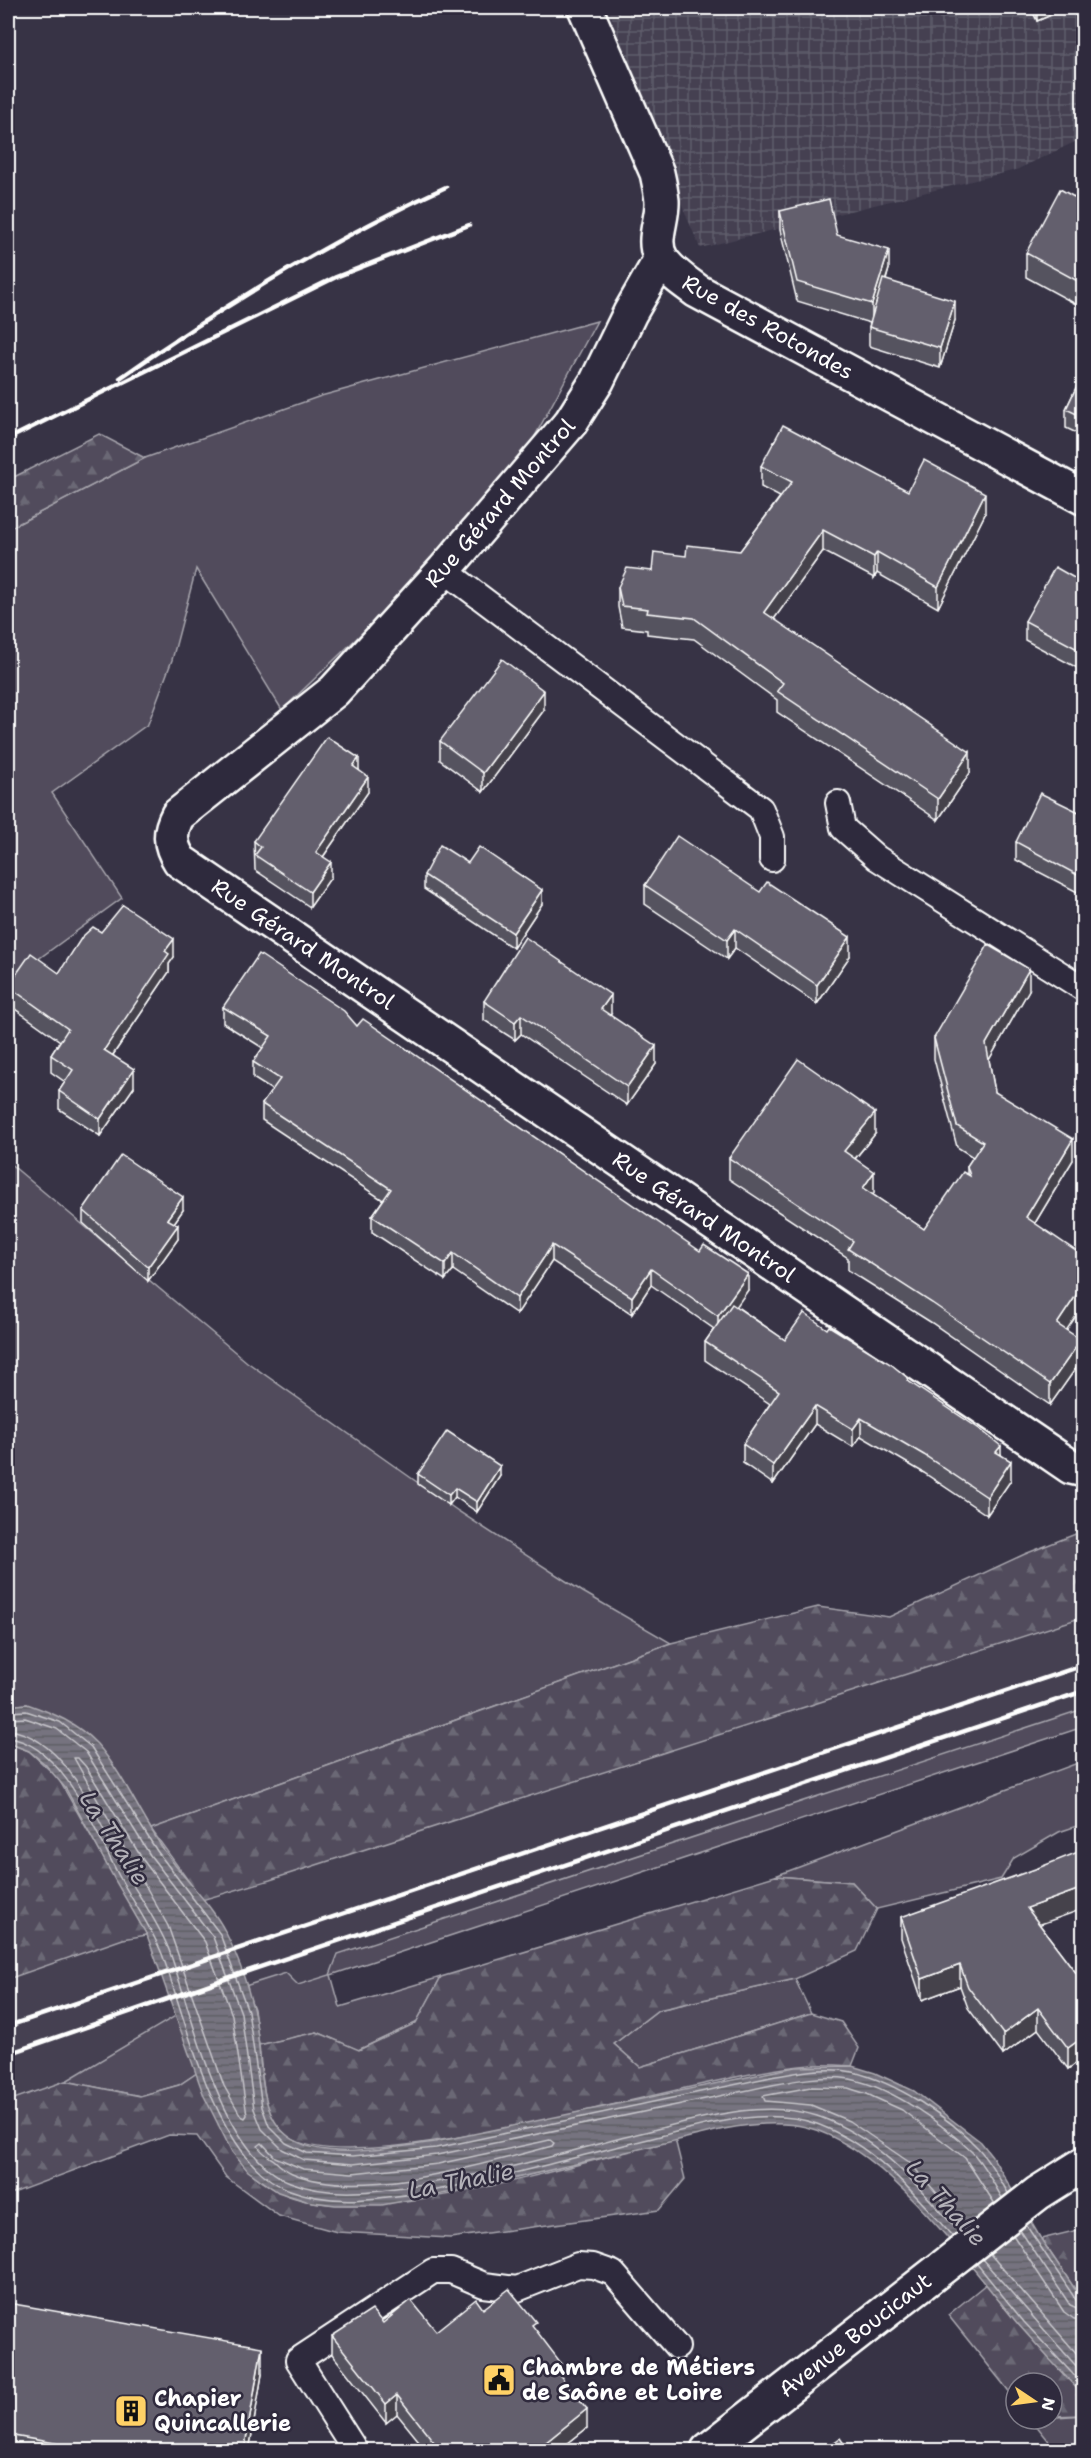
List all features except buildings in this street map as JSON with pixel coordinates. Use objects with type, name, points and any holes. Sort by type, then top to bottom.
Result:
[{"type":"street","name":"Rue des Rotondes","points":[[585,8],[657,173],[662,201],[661,219],[656,238],[661,259],[697,291],[1083,498]]},
{"type":"street","name":"Rue Gérard Montrol","points":[[661,259],[630,313],[597,381],[571,422],[444,570],[334,691],[178,815],[171,837],[172,849],[180,861],[1071,1467],[1083,1470]]},
{"type":"street","name":"Avenue Boucicaut","points":[[708,2451],[1038,2193],[1083,2164]]},
{"type":"lane","points":[[444,570],[761,809],[772,837],[771,859]]},
{"type":"lane","points":[[838,803],[843,828],[877,858],[1083,989]]},
{"type":"lane","points":[[355,2451],[298,2360],[433,2271],[451,2271],[484,2285],[517,2289],[539,2283],[578,2265],[593,2266],[613,2273],[677,2347]]},
{"type":"shaded area","points":[[608,8],[1083,8],[1083,138],[1016,170],[700,248],[676,191]]},
{"type":"shaded area","points":[[1083,1617],[1083,1709],[339,1954],[331,1975],[298,1985],[286,1973],[245,1986],[225,1931],[202,1900]]},
{"type":"shaded area","points":[[147,1935],[177,2015],[65,2081],[8,2101],[8,1979],[123,1939]]},
{"type":"green space","points":[[597,321],[529,447],[385,611],[282,710],[196,569],[172,660],[148,724],[52,793],[122,898],[8,981],[8,529],[145,458],[321,396]]},
{"type":"green space","points":[[99,434],[145,458],[8,529],[8,480]]},
{"type":"green space","points":[[8,1162],[247,1362],[458,1511],[583,1592],[671,1643],[151,1829],[95,1743],[27,1704],[8,1706]]},
{"type":"green space","points":[[1083,1531],[1083,1617],[270,1880],[202,1900],[151,1829],[671,1643],[818,1607],[889,1617],[1025,1554]]},
{"type":"green space","points":[[1083,1709],[1083,1727],[331,1975],[340,2007],[441,1977],[416,2023],[358,2050],[317,2032],[259,2045],[254,2009],[245,1986],[286,1973],[298,1985],[330,1975],[338,1954]]},
{"type":"green space","points":[[8,1743],[29,1751],[58,1778],[147,1935],[123,1939],[8,1979]]},
{"type":"green space","points":[[1083,1761],[1083,1824],[1059,1832],[1014,1858],[1001,1879],[877,1909],[852,1882],[775,1876]]},
{"type":"green space","points":[[775,1876],[852,1882],[877,1909],[857,1951],[795,1979],[658,2010],[614,2044],[640,2067],[811,2013],[841,2022],[859,2048],[852,2066],[811,2065],[762,2072],[538,2122],[458,2137],[385,2147],[327,2148],[289,2137],[273,2119],[265,2096],[259,2045],[317,2032],[359,2050],[416,2023],[441,1977]]},
{"type":"green space","points":[[795,1979],[811,2013],[640,2067],[614,2044],[658,2010]]},
{"type":"green space","points":[[177,2015],[197,2073],[179,2085],[140,2096],[66,2081]]},
{"type":"green space","points":[[197,2073],[228,2139],[247,2168],[267,2185],[280,2192],[317,2203],[364,2205],[474,2190],[675,2139],[685,2179],[659,2210],[450,2238],[337,2232],[279,2216],[226,2177],[197,2136],[169,2135],[8,2195],[8,2101],[65,2081],[140,2096],[179,2085]]},
{"type":"green space","points":[[1078,2230],[1083,2235],[1083,2301],[1041,2239]]},
{"type":"green space","points":[[986,2284],[1061,2371],[1004,2371],[1004,2385],[948,2315]]},
{"type":"green space","points":[[1064,2374],[1083,2395],[1083,2415],[1064,2416]]},
{"type":"green space","points":[[1083,2415],[1083,2450],[1056,2450],[1041,2431],[1064,2431],[1064,2416]]},
{"type":"water","name":"La Thalie","points":[[27,1704],[46,1711],[81,1730],[97,1744],[122,1779],[168,1855],[218,1919],[234,1949],[251,1999],[265,2095],[270,2111],[277,2125],[288,2136],[302,2144],[320,2149],[359,2151],[379,2149],[435,2142],[795,2067],[852,2066],[875,2073],[914,2091],[981,2142],[992,2156],[1041,2239],[1083,2301],[1083,2395],[1064,2375],[1064,2371],[1060,2371],[1018,2324],[950,2240],[895,2182],[866,2158],[836,2139],[806,2127],[765,2124],[724,2129],[474,2188],[382,2205],[335,2205],[306,2201],[278,2192],[248,2171],[232,2152],[204,2096],[147,1935],[66,1789],[45,1764],[29,1751],[8,1743],[8,1706]]},
{"type":"railway","points":[[120,378],[198,325],[278,275],[319,251],[446,187]]},
{"type":"railway","points":[[8,439],[336,277],[469,225]]},
{"type":"railway","points":[[8,2026],[1084,1665]]},
{"type":"railway","points":[[8,2054],[245,1972],[1084,1691]]},
{"type":"place","name":"Chambre de Métiers de Saône et Loire","points":[[499,2380]]},
{"type":"place","name":"Chapier Quincallerie","points":[[131,2411]]}]
